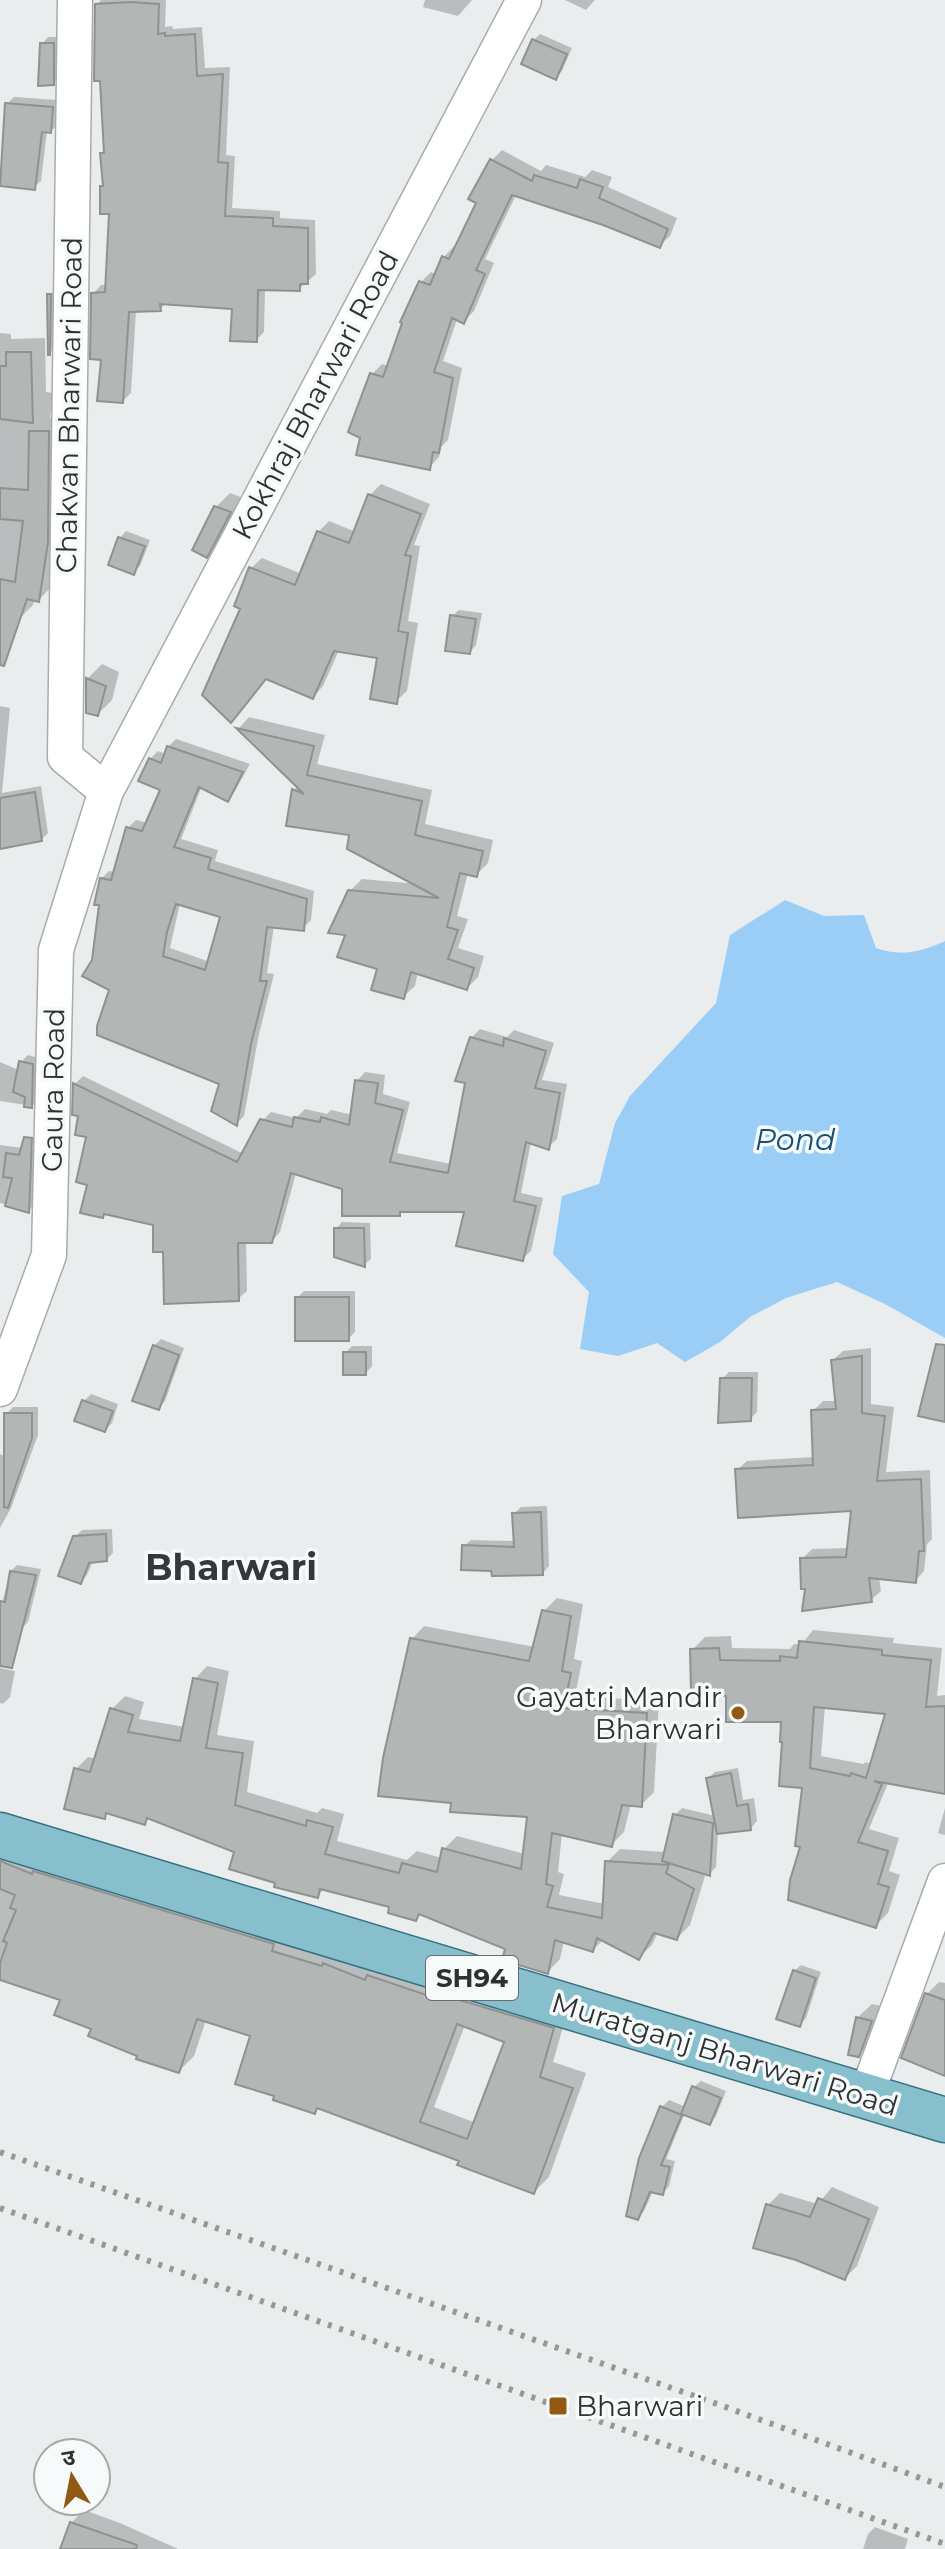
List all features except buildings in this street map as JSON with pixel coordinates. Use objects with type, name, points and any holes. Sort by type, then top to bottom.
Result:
[{"type":"main road","name":"Muratganj Bharwari Road","points":[[0,1835],[945,2120]]},
{"type":"street","name":"Chakvan Bharwari Road","points":[[75,0],[65,757],[106,791]]},
{"type":"street","name":"Kokhraj Bharwari Road","points":[[106,791],[524,0]]},
{"type":"street","name":"Gaura Road","points":[[0,1389],[49,1255],[56,950],[106,791]]},
{"type":"street","points":[[866,2096],[945,1881]]},
{"type":"water","name":"Pond","points":[[785,900],[824,916],[864,915],[876,948],[885,951],[911,952],[945,941],[945,1338],[885,1304],[837,1282],[786,1298],[750,1317],[720,1342],[685,1362],[657,1343],[618,1356],[580,1349],[589,1292],[553,1254],[562,1196],[599,1184],[615,1123],[630,1096],[716,1003],[730,935]]},
{"type":"railway","points":[[0,2152],[945,2487]]},
{"type":"railway","points":[[0,2208],[945,2544]]},
{"type":"place","name":"Gayatri Mandir Bharwari","points":[[738,1713]]},
{"type":"place","name":"Bharwari","points":[[558,2406]]},
{"type":"district","name":"Bharwari","points":[[231,1567]]}]
